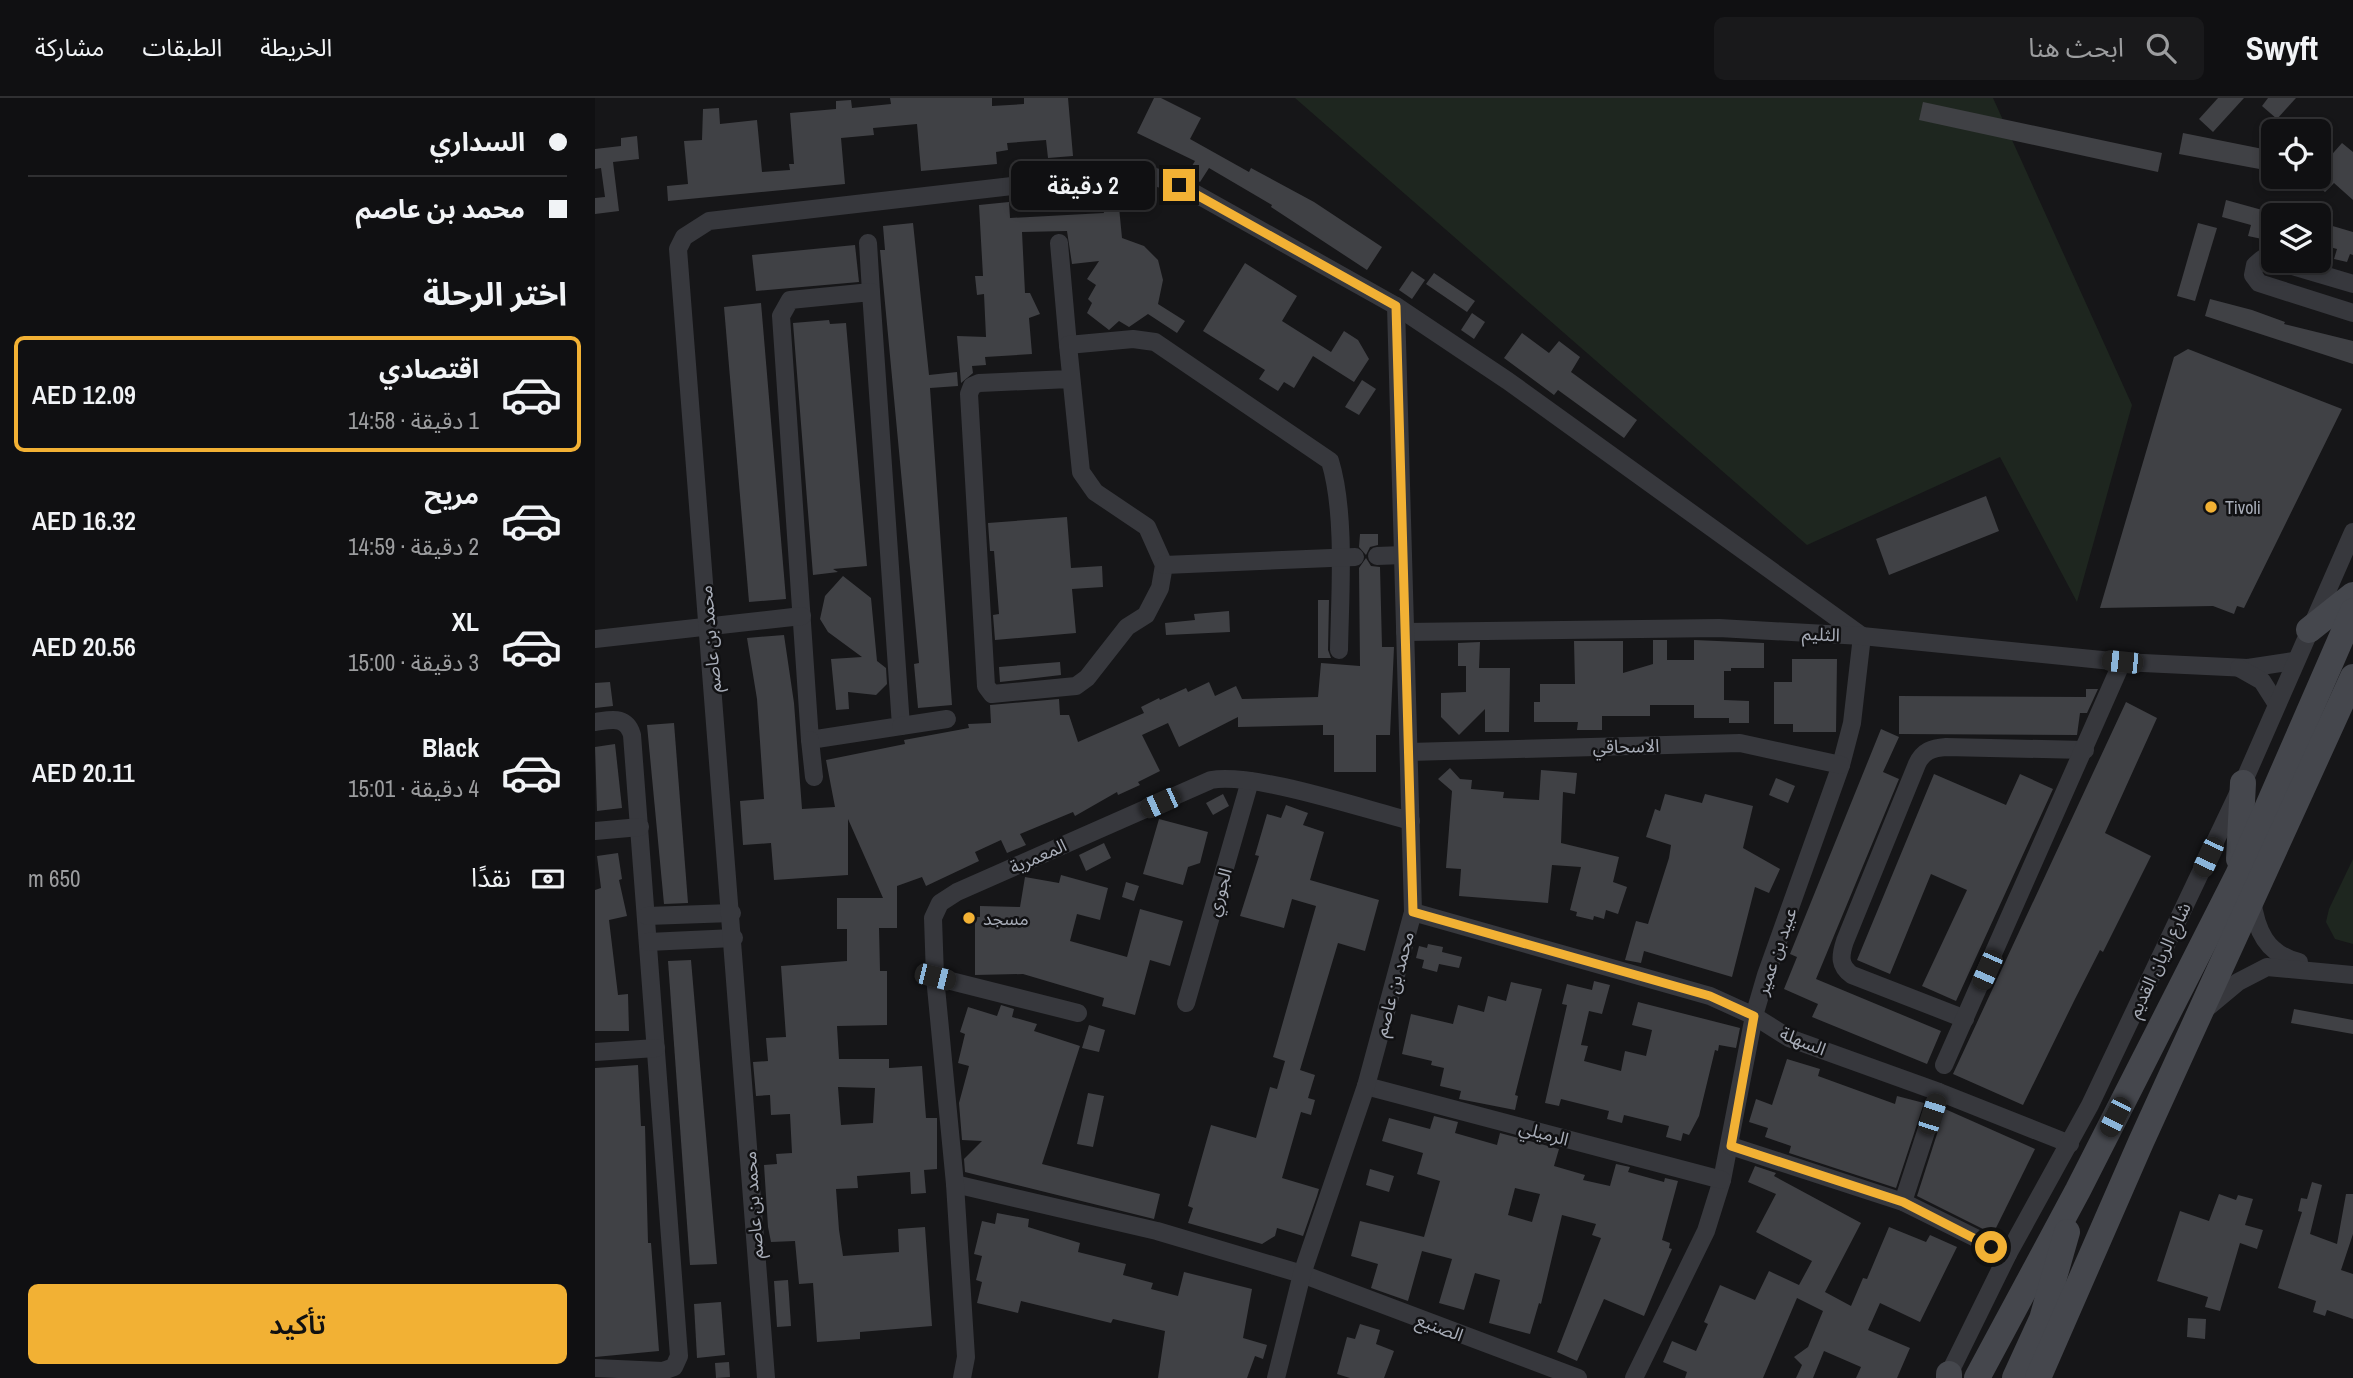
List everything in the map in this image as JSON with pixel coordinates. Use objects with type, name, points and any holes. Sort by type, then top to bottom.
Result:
[{"type":"street","name":"محمد بن عاصم","points":[[766,1378],[734,938],[677,264],[678,248],[684,237],[709,220],[1117,173],[1146,174],[1179,185],[1396,306],[1413,912],[1366,1086],[1302,1274],[1276,1378]]},
{"type":"street","points":[[868,243],[901,726]]},
{"type":"street","points":[[1059,243],[1081,472],[1095,492],[1147,527],[1164,565],[1160,588],[1146,615],[1127,627],[1087,678],[1071,688],[992,694],[986,686],[969,394],[972,386],[979,383],[1070,379]]},
{"type":"street","points":[[2261,260],[2255,265],[2253,275],[2259,284],[2353,313]]},
{"type":"street","points":[[2317,273],[2353,284]]},
{"type":"street","points":[[814,777],[782,316],[790,300],[871,292]]},
{"type":"street","points":[[1396,306],[1509,381],[1862,636]]},
{"type":"street","points":[[1068,345],[1133,339],[1155,342],[1329,461],[1334,475],[1347,557],[1339,650]]},
{"type":"street","name":"شارع الريان القديم","points":[[1948,1377],[2008,1254],[2070,1144],[2243,783],[2294,661],[2353,532]]},
{"type":"street","points":[[1377,556],[1403,555]]},
{"type":"street","points":[[1164,565],[1347,557]]},
{"type":"street","points":[[2309,630],[2353,595]]},
{"type":"street","name":"شارع الريان القديم","points":[[1977,1378],[2078,1190],[2238,875],[2353,611]]},
{"type":"street","points":[[595,639],[801,617]]},
{"type":"street","name":"الثليم","points":[[1405,632],[1719,628],[1862,636],[2122,662],[2236,667],[2269,666],[2294,661]]},
{"type":"street","name":"عبيد بن عمير","points":[[1634,1378],[1706,1231],[1722,1181],[1731,1146],[1754,1016],[1841,765],[1852,723],[1862,636]]},
{"type":"street","points":[[1944,1065],[2122,662]]},
{"type":"street","points":[[2236,667],[2262,681],[2276,703]]},
{"type":"street","points":[[2038,1378],[2141,1142],[2353,677]]},
{"type":"street","points":[[810,740],[947,719]]},
{"type":"street","points":[[595,722],[621,720],[631,730],[679,1356],[674,1367],[663,1371],[595,1368]]},
{"type":"street","name":"الاسحاقي","points":[[1409,752],[1740,743],[1841,765]]},
{"type":"street","points":[[1965,1019],[1852,975],[1844,970],[1841,962],[1845,941],[1921,755],[1946,747],[2085,750]]},
{"type":"street","name":"المعمرية","points":[[962,1378],[966,1357],[955,1184],[935,977],[933,918],[940,903],[1211,780],[1250,781],[1411,821]]},
{"type":"street","name":"الجوري","points":[[1187,1003],[1250,781]]},
{"type":"street","points":[[2238,875],[2243,783]]},
{"type":"street","points":[[595,831],[640,827]]},
{"type":"street","points":[[2252,899],[2260,932],[2268,946],[2287,958],[2346,974]]},
{"type":"street","name":"السهلة","points":[[1413,912],[1710,996],[1754,1016],[1789,1038],[1939,1092],[2070,1144]]},
{"type":"street","points":[[647,916],[732,913]]},
{"type":"street","points":[[648,942],[734,938]]},
{"type":"street","points":[[2202,1012],[2238,982],[2267,967],[2346,974]]},
{"type":"street","points":[[935,977],[1078,1013]]},
{"type":"street","points":[[595,1052],[656,1048]]},
{"type":"street","name":"الرميلي","points":[[1366,1086],[1722,1181]]},
{"type":"street","points":[[1903,1202],[1939,1092]]},
{"type":"street","points":[[1731,1146],[1903,1202],[2008,1254]]},
{"type":"street","points":[[955,1184],[1157,1231],[1302,1274]]},
{"type":"street","points":[[2015,1378],[2042,1319],[2078,1190]]},
{"type":"street","name":"الصنيع","points":[[1302,1274],[1578,1378]]},
{"type":"shaded area","points":[[1295,98],[1993,98],[2132,405],[2077,602],[2000,457],[1807,545]]},
{"type":"shaded area","points":[[2353,859],[2353,944],[2335,939],[2326,922],[2329,909]]},
{"type":"building","points":[[890,98],[992,98],[992,106],[1024,104],[1024,98],[1068,98],[1073,156],[1048,158],[1046,140],[1007,143],[1008,150],[996,152],[997,164],[921,171],[917,124],[873,128],[874,135],[841,138],[845,184],[668,201],[667,186],[688,184],[684,141],[702,140],[703,109],[719,108],[720,124],[757,120],[762,172],[790,170],[789,164],[794,164],[790,113],[836,109],[836,101],[851,100],[852,108],[891,104]]},
{"type":"building","points":[[1154,98],[1161,98],[1201,118],[1190,139],[1249,172],[1251,168],[1314,202],[1382,247],[1367,270],[1271,207],[1272,205],[1209,168],[1200,182],[1187,174],[1195,161],[1137,133]]},
{"type":"building","points":[[2218,98],[2244,98],[2213,132],[2199,119]]},
{"type":"building","points":[[2268,98],[2296,98],[2277,119],[2262,106]]},
{"type":"building","points":[[1923,102],[2162,153],[2158,172],[1919,120]]},
{"type":"building","points":[[2183,133],[2261,149],[2261,169],[2179,154]]},
{"type":"building","points":[[637,136],[639,159],[613,162],[619,211],[595,214],[595,198],[605,197],[601,168],[595,169],[595,149],[621,146],[621,138]]},
{"type":"building","points":[[2342,143],[2353,152],[2353,200],[2334,183],[2331,186],[2331,155]]},
{"type":"building","points":[[2226,200],[2261,210],[2261,239],[2248,236],[2251,225],[2222,217]]},
{"type":"building","points":[[1009,202],[1010,218],[1104,213],[1103,209],[1119,207],[1122,238],[1144,246],[1158,260],[1163,280],[1158,304],[1185,321],[1177,333],[1148,314],[1129,327],[1119,321],[1109,330],[1087,313],[1092,303],[1088,299],[1096,285],[1087,279],[1099,261],[1072,264],[1067,231],[1022,232],[1025,293],[1030,293],[1040,314],[1029,318],[1032,354],[985,357],[986,365],[972,366],[973,373],[961,383],[957,336],[986,337],[984,294],[977,295],[975,276],[983,276],[979,205]]},
{"type":"building","points":[[913,223],[929,375],[957,372],[958,386],[930,388],[952,705],[918,708],[914,664],[919,663],[880,250],[885,250],[883,226]]},
{"type":"building","points":[[2198,223],[2217,228],[2195,301],[2177,296]]},
{"type":"building","points":[[2331,226],[2353,232],[2353,255],[2350,254],[2347,262],[2334,259],[2337,249],[2331,247]]},
{"type":"building","points":[[855,245],[859,282],[756,291],[752,255]]},
{"type":"building","points":[[1245,263],[1297,296],[1282,321],[1331,352],[1344,331],[1358,340],[1369,359],[1354,382],[1313,356],[1294,388],[1284,382],[1278,391],[1259,379],[1265,370],[1203,331]]},
{"type":"building","points":[[1412,271],[1425,280],[1412,299],[1399,290]]},
{"type":"building","points":[[1434,273],[1475,301],[1467,312],[1426,284]]},
{"type":"building","points":[[2210,299],[2252,310],[2285,322],[2284,324],[2353,341],[2353,364],[2205,316]]},
{"type":"building","points":[[761,303],[786,599],[749,602],[724,307]]},
{"type":"building","points":[[1472,313],[1485,322],[1474,339],[1461,330]]},
{"type":"building","points":[[829,320],[830,324],[846,323],[867,566],[833,569],[838,572],[813,575],[793,323]]},
{"type":"building","points":[[1522,333],[1549,353],[1559,341],[1580,357],[1571,372],[1637,420],[1624,438],[1558,390],[1554,395],[1504,358]]},
{"type":"building","name":"Tivoli","points":[[2188,349],[2342,409],[2244,608],[2237,606],[2234,614],[2213,606],[2100,608],[2174,357]]},
{"type":"building","points":[[1362,380],[1376,389],[1359,415],[1345,407]]},
{"type":"building","points":[[1986,496],[1999,531],[1889,575],[1876,539]]},
{"type":"building","points":[[1067,517],[1071,568],[1102,566],[1103,587],[1072,589],[1076,633],[995,640],[993,615],[999,614],[994,551],[990,551],[988,523]]},
{"type":"building","points":[[1360,534],[1378,534],[1378,545],[1370,547],[1366,555],[1359,547]]},
{"type":"building","points":[[1366,558],[1371,566],[1380,567],[1382,647],[1394,647],[1390,735],[1376,735],[1376,772],[1334,772],[1334,735],[1323,735],[1323,725],[1238,727],[1238,717],[1179,747],[1168,723],[1142,735],[1160,771],[1138,782],[1140,785],[1118,795],[1117,792],[1075,816],[1073,812],[1020,834],[1026,845],[1007,853],[1001,840],[975,852],[979,861],[926,886],[922,877],[897,886],[897,928],[879,928],[880,971],[887,971],[887,1025],[837,1026],[839,1059],[889,1059],[889,1068],[922,1066],[926,1118],[937,1118],[937,1169],[924,1170],[926,1193],[911,1194],[910,1172],[857,1176],[858,1188],[836,1189],[839,1230],[843,1256],[899,1252],[898,1229],[925,1227],[932,1326],[860,1332],[860,1339],[817,1342],[813,1283],[799,1284],[795,1241],[771,1242],[768,1227],[764,1165],[777,1164],[776,1154],[792,1153],[790,1114],[771,1115],[770,1095],[756,1096],[753,1062],[768,1061],[766,1038],[786,1037],[781,966],[847,961],[847,929],[837,929],[837,898],[883,898],[848,819],[848,875],[774,880],[771,843],[743,845],[740,801],[764,799],[757,699],[747,638],[784,635],[794,703],[802,809],[835,807],[826,760],[905,744],[904,740],[969,728],[968,724],[991,723],[990,705],[1059,699],[1060,715],[1069,715],[1078,742],[1144,713],[1141,707],[1159,698],[1160,700],[1186,688],[1188,692],[1209,682],[1215,696],[1236,686],[1242,699],[1318,697],[1321,663],[1360,666],[1359,568]],"holes":[[[838,1087],[875,1088],[873,1123],[841,1125]]]},
{"type":"building","points":[[843,576],[871,598],[877,661],[886,668],[887,684],[876,695],[848,692],[849,709],[836,710],[831,659],[862,657],[828,632],[820,619],[825,596]]},
{"type":"building","points":[[1318,600],[1329,600],[1328,650],[1331,658],[1318,658]]},
{"type":"building","points":[[1229,611],[1230,632],[1166,635],[1165,623],[1195,620],[1194,614]]},
{"type":"building","points":[[1653,640],[1667,640],[1667,660],[1694,660],[1694,640],[1764,643],[1764,668],[1731,668],[1731,671],[1724,671],[1724,700],[1749,701],[1749,723],[1729,723],[1729,718],[1694,718],[1694,705],[1650,705],[1650,716],[1602,716],[1602,730],[1577,730],[1578,722],[1534,722],[1534,702],[1540,702],[1540,684],[1575,684],[1574,641],[1623,641],[1623,673],[1653,664]]},
{"type":"building","points":[[1480,642],[1479,668],[1510,668],[1509,732],[1485,732],[1485,709],[1459,735],[1441,717],[1441,693],[1466,692],[1466,666],[1458,666],[1458,643]]},
{"type":"building","points":[[1792,659],[1837,659],[1836,732],[1793,732],[1793,724],[1774,724],[1774,682],[1792,682]]},
{"type":"building","points":[[1060,662],[1061,675],[1000,682],[999,667]]},
{"type":"building","points":[[610,682],[613,706],[595,708],[595,683]]},
{"type":"building","points":[[2086,689],[2098,689],[2087,713],[2080,713],[2077,735],[1899,734],[1899,696],[2086,697]]},
{"type":"building","points":[[2126,702],[2157,718],[2105,833],[2151,856],[2103,952],[2100,950],[2023,1105],[1953,1074]]},
{"type":"building","points":[[674,723],[688,903],[664,904],[647,725]]},
{"type":"building","points":[[1881,729],[1899,737],[1883,772],[1899,779],[1816,979],[1941,1031],[1927,1064],[1812,1017],[1818,1004],[1784,989],[1797,957],[1790,954]]},
{"type":"building","points":[[615,744],[622,808],[597,811],[595,747]]},
{"type":"building","points":[[1450,768],[1460,779],[1472,780],[1471,789],[1504,792],[1503,798],[1539,800],[1541,770],[1577,773],[1575,794],[1563,792],[1561,843],[1619,857],[1613,882],[1627,887],[1618,914],[1606,910],[1604,919],[1594,916],[1593,920],[1576,916],[1577,912],[1570,910],[1581,867],[1552,865],[1548,903],[1459,896],[1461,869],[1446,868],[1452,791],[1438,779]]},
{"type":"building","points":[[1934,774],[2006,805],[2020,774],[2053,789],[1956,1001],[1922,986],[1967,890],[1931,874],[1890,974],[1857,960]]},
{"type":"building","points":[[1776,778],[1795,786],[1788,803],[1769,795]]},
{"type":"building","points":[[1223,794],[1229,806],[1213,815],[1206,803]]},
{"type":"building","points":[[1665,794],[1702,803],[1705,794],[1753,806],[1743,848],[1780,869],[1769,893],[1755,887],[1732,977],[1644,951],[1641,963],[1625,960],[1636,921],[1648,924],[1669,858],[1671,845],[1646,837],[1655,809],[1660,811]]},
{"type":"building","points":[[1286,805],[1308,813],[1303,825],[1324,832],[1310,880],[1379,900],[1365,951],[1338,943],[1300,1070],[1315,1075],[1308,1098],[1315,1100],[1311,1115],[1301,1112],[1282,1178],[1319,1189],[1317,1196],[1303,1236],[1277,1228],[1275,1236],[1262,1244],[1188,1223],[1193,1208],[1188,1206],[1211,1125],[1256,1138],[1270,1087],[1277,1089],[1285,1061],[1273,1057],[1316,906],[1292,899],[1284,928],[1240,916],[1259,856],[1255,855],[1267,814],[1281,818]]},
{"type":"building","points":[[1159,819],[1208,832],[1200,863],[1188,867],[1183,885],[1143,874]]},
{"type":"building","points":[[1104,843],[1111,858],[1086,871],[1079,855]]},
{"type":"building","points":[[618,853],[622,879],[619,880],[627,916],[609,920],[618,995],[628,994],[629,1031],[595,1031],[595,890],[601,888],[597,856]]},
{"type":"building","points":[[1061,875],[1108,888],[1100,920],[1077,914],[1070,941],[1127,957],[1140,909],[1183,921],[1170,966],[1150,960],[1135,1015],[1102,1006],[1104,998],[1023,974],[975,975],[975,917],[980,917],[980,906],[1020,907],[1025,877],[1059,883]]},
{"type":"building","points":[[1126,882],[1139,886],[1134,901],[1122,897]]},
{"type":"building","points":[[1428,944],[1443,947],[1442,952],[1462,957],[1459,968],[1439,964],[1437,972],[1422,968],[1424,960],[1416,958],[1419,946],[1427,948]]},
{"type":"building","points":[[691,960],[717,1264],[690,1265],[668,961]]},
{"type":"building","points":[[1594,981],[1610,985],[1602,1014],[1589,1011],[1581,1045],[1588,1046],[1584,1061],[1621,1071],[1625,1051],[1646,1056],[1652,1030],[1632,1025],[1638,1002],[1740,1028],[1736,1048],[1719,1045],[1718,1051],[1715,1050],[1699,1116],[1689,1135],[1683,1133],[1681,1141],[1666,1137],[1669,1126],[1624,1115],[1622,1123],[1607,1119],[1609,1111],[1561,1099],[1559,1106],[1545,1103],[1567,1005],[1562,1004],[1567,984],[1592,990]]},
{"type":"building","points":[[1511,982],[1542,989],[1515,1095],[1518,1096],[1515,1110],[1459,1099],[1461,1091],[1440,1086],[1444,1068],[1431,1065],[1432,1061],[1402,1054],[1411,1014],[1453,1024],[1458,1005],[1484,1012],[1488,996],[1506,1001]]},
{"type":"building","points":[[1001,1005],[1014,1009],[1012,1017],[1037,1024],[1034,1031],[1080,1046],[1042,1164],[1160,1194],[1154,1219],[965,1172],[964,1159],[982,1141],[962,1140],[959,1103],[969,1066],[958,1063],[965,1034],[960,1032],[968,1007],[997,1016]]},
{"type":"building","points":[[2294,1009],[2353,1020],[2353,1034],[2291,1023]]},
{"type":"building","points":[[1089,1025],[1105,1030],[1099,1052],[1082,1048]]},
{"type":"building","points":[[1787,1059],[1820,1069],[1818,1076],[1895,1104],[1897,1096],[1924,1103],[1896,1188],[1789,1153],[1791,1146],[1765,1137],[1768,1128],[1749,1122],[1756,1099],[1772,1105]]},
{"type":"building","points":[[638,1065],[641,1126],[645,1126],[648,1243],[651,1243],[659,1351],[595,1357],[595,1068]]},
{"type":"building","points":[[1088,1093],[1104,1096],[1093,1147],[1077,1144]]},
{"type":"building","points":[[1945,1109],[2035,1149],[1993,1234],[1917,1196]]},
{"type":"building","points":[[1434,1116],[1458,1122],[1455,1133],[1497,1145],[1500,1133],[1559,1149],[1554,1166],[1585,1175],[1583,1180],[1610,1186],[1616,1164],[1630,1167],[1628,1172],[1664,1182],[1665,1178],[1678,1181],[1662,1240],[1670,1243],[1669,1248],[1672,1249],[1644,1316],[1604,1299],[1577,1361],[1557,1352],[1601,1238],[1592,1235],[1596,1224],[1562,1215],[1541,1304],[1539,1303],[1530,1334],[1489,1323],[1500,1280],[1475,1273],[1464,1310],[1439,1303],[1452,1259],[1422,1251],[1408,1301],[1371,1288],[1378,1264],[1351,1256],[1360,1221],[1424,1237],[1440,1181],[1417,1174],[1423,1153],[1382,1141],[1389,1118],[1430,1129]],"holes":[[[1515,1188],[1540,1194],[1532,1222],[1508,1215]]]},
{"type":"building","points":[[1755,1166],[1776,1173],[1774,1176],[1861,1223],[1825,1292],[1851,1306],[1863,1278],[1867,1279],[1889,1227],[1926,1242],[1930,1235],[1957,1247],[1920,1322],[1880,1303],[1868,1330],[1910,1348],[1897,1378],[1856,1378],[1861,1367],[1824,1351],[1813,1378],[1796,1378],[1802,1365],[1794,1357],[1808,1347],[1823,1311],[1797,1298],[1763,1378],[1685,1378],[1687,1372],[1663,1362],[1672,1341],[1696,1351],[1708,1324],[1704,1322],[1720,1285],[1755,1300],[1769,1271],[1799,1285],[1812,1261],[1756,1232],[1776,1194],[1748,1182]]},
{"type":"building","points":[[1370,1169],[1394,1176],[1389,1192],[1366,1185]]},
{"type":"building","points":[[2312,1182],[2322,1185],[2310,1234],[2337,1244],[2346,1194],[2353,1194],[2353,1234],[2341,1270],[2353,1274],[2353,1319],[2327,1310],[2325,1316],[2313,1312],[2316,1301],[2278,1288],[2302,1212],[2298,1211],[2301,1198],[2307,1199]]},
{"type":"building","points":[[2219,1194],[2236,1200],[2238,1195],[2253,1199],[2245,1225],[2263,1230],[2257,1249],[2240,1243],[2220,1311],[2205,1307],[2208,1297],[2157,1281],[2180,1211],[2209,1221]]},
{"type":"building","points":[[997,1213],[1029,1219],[1028,1227],[1080,1243],[1078,1252],[1126,1264],[1123,1275],[1153,1283],[1151,1289],[1178,1296],[1184,1272],[1252,1289],[1243,1338],[1267,1345],[1263,1359],[1255,1356],[1247,1378],[1158,1378],[1165,1331],[1113,1319],[1111,1323],[1021,1301],[1018,1313],[977,1303],[982,1282],[976,1280],[982,1256],[974,1254],[982,1221],[995,1224]]},
{"type":"building","points":[[788,1280],[791,1326],[777,1327],[774,1281]]},
{"type":"building","points":[[721,1302],[725,1355],[697,1358],[694,1304]]},
{"type":"building","points":[[2188,1318],[2206,1319],[2205,1339],[2187,1337]]},
{"type":"building","points":[[1360,1324],[1380,1330],[1376,1344],[1394,1351],[1384,1378],[1350,1378],[1337,1374],[1347,1337],[1355,1339]]},
{"type":"building","points":[[729,1362],[730,1377],[716,1378],[715,1363]]},
{"type":"place","name":"Tivoli","points":[[2211,507]]},
{"type":"place","name":"مسجد","points":[[969,918]]},
{"type":"route","points":[[1179,185],[1396,306],[1413,912],[1710,996],[1754,1016],[1731,1146],[1903,1202],[1991,1247]]}]
